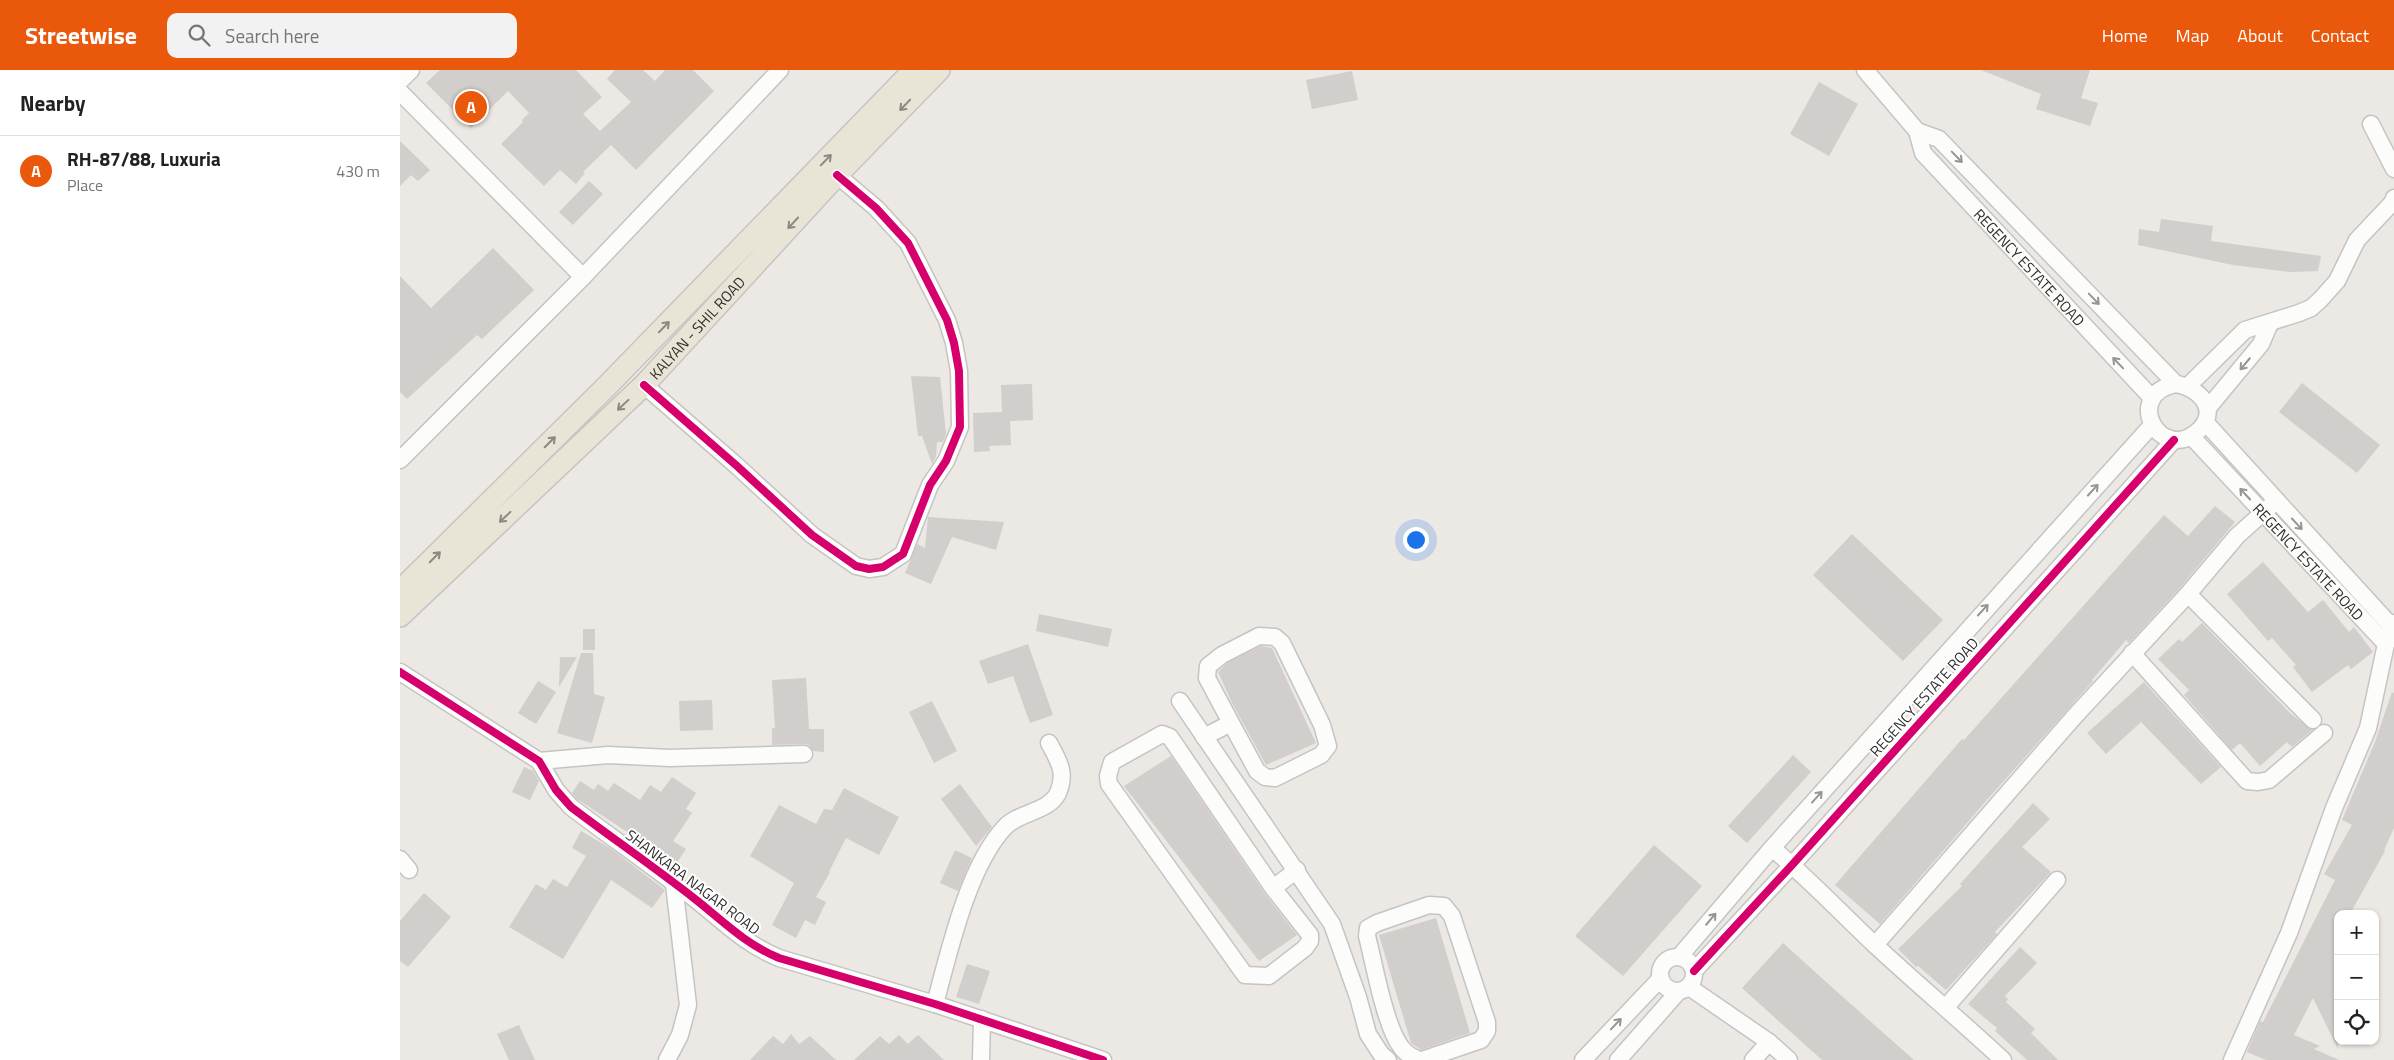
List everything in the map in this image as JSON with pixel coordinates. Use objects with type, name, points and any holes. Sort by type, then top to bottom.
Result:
[{"type":"main road","name":"KALYAN - SHIL ROAD","points":[[400,591],[606,387],[914,70]]},
{"type":"main road","name":"KALYAN - SHIL ROAD","points":[[400,616],[644,385],[837,175],[939,70]]},
{"type":"street","points":[[400,81],[411,70]]},
{"type":"street","points":[[400,460],[583,277],[780,70]]},
{"type":"street","points":[[1865,70],[1917,131],[1940,139],[2076,281],[2182,385],[2200,396],[2207,415],[2276,501],[2393,625],[2386,644],[2368,728],[2334,808],[2289,933],[2232,1060]]},
{"type":"street","points":[[400,92],[583,277]]},
{"type":"street","points":[[2371,124],[2394,169]]},
{"type":"street","name":"REGENCY ESTATE ROAD","points":[[1917,131],[1923,153],[2152,398]]},
{"type":"street","points":[[644,385],[737,466],[812,535],[856,566],[869,569],[883,567],[903,554],[930,485],[946,461],[960,427],[959,371],[954,343],[947,320],[908,243],[876,208],[837,175]]},
{"type":"street","points":[[2270,323],[2261,344],[2191,436],[2174,440],[2157,432],[2152,425],[2149,407],[2152,398],[2158,391],[2182,385],[2245,330],[2311,308],[2337,281],[2357,240],[2393,202],[2394,198]]},
{"type":"street","points":[[2056,297],[2076,281]]},
{"type":"street","name":"REGENCY ESTATE ROAD","points":[[1679,957],[1772,848],[1966,629],[2152,425]]},
{"type":"street","name":"REGENCY ESTATE ROAD","points":[[2191,436],[2386,644]]},
{"type":"street","name":"REGENCY ESTATE ROAD","points":[[1618,1060],[2174,440]]},
{"type":"street","points":[[1875,945],[2132,653],[2188,594],[2237,536],[2276,501]]},
{"type":"street","points":[[2188,594],[2313,720]]},
{"type":"street","points":[[1966,629],[1986,648]]},
{"type":"street","points":[[1259,636],[1275,637],[1282,643],[1322,725],[1328,746],[1321,755],[1276,778],[1265,777],[1257,771],[1231,723],[1207,678],[1208,666],[1222,655],[1259,636]]},
{"type":"street","points":[[2132,653],[2247,781],[2269,780],[2324,734]]},
{"type":"street","name":"SHANKARA NAGAR ROAD","points":[[400,672],[539,761],[556,790],[571,807],[674,884],[745,941],[761,950],[779,958],[935,1004],[1103,1060]]},
{"type":"street","points":[[1180,701],[1332,924],[1358,997],[1368,1034],[1381,1054],[1388,1060]]},
{"type":"street","points":[[1204,737],[1231,723]]},
{"type":"street","points":[[1162,734],[1170,737],[1273,888],[1310,935],[1310,942],[1305,948],[1268,976],[1245,975],[1109,784],[1108,776],[1112,762],[1162,734]]},
{"type":"street","points":[[935,1004],[961,915],[980,863],[1005,826],[1037,808],[1051,803],[1058,792],[1063,770],[1049,743]]},
{"type":"street","points":[[539,761],[608,755],[670,758],[804,754]]},
{"type":"street","points":[[1772,848],[1875,945],[2003,1060]]},
{"type":"street","points":[[1273,888],[1296,870]]},
{"type":"street","points":[[1946,1007],[2057,880]]},
{"type":"street","points":[[666,1060],[680,1035],[688,1005],[674,884]]},
{"type":"street","points":[[1428,905],[1444,906],[1452,916],[1487,1022],[1487,1032],[1481,1040],[1420,1060],[1410,1057],[1400,1046],[1389,1023],[1381,990],[1367,936],[1368,928],[1428,905]]},
{"type":"street","points":[[1687,983],[1689,961],[1679,957],[1668,959],[1664,962],[1659,973],[1660,979],[1667,988],[1687,983],[1769,1042],[1789,1060]]},
{"type":"street","points":[[1583,1060],[1660,979]]},
{"type":"street","points":[[1358,997],[1381,990]]},
{"type":"street","points":[[982,1020],[982,1060]]},
{"type":"street","points":[[1753,1060],[1769,1042]]},
{"type":"building","points":[[440,70],[576,70],[602,97],[583,114],[600,131],[631,102],[607,79],[615,70],[643,70],[655,81],[665,70],[693,70],[714,91],[636,170],[611,145],[583,172],[585,173],[576,184],[560,170],[544,186],[501,144],[523,122],[522,120],[529,113],[508,91],[471,128],[426,83]]},
{"type":"building","points":[[1981,70],[2090,70],[2081,98],[2098,103],[2090,126],[2036,109],[2041,94]]},
{"type":"building","points":[[1352,71],[1358,100],[1312,109],[1306,80]]},
{"type":"building","points":[[1819,82],[1858,104],[1829,156],[1790,134]]},
{"type":"building","points":[[400,141],[430,170],[418,181],[411,175],[400,186]]},
{"type":"building","points":[[589,181],[603,194],[573,225],[559,212]]},
{"type":"building","points":[[2161,219],[2213,226],[2211,241],[2321,256],[2318,271],[2291,272],[2233,265],[2138,245],[2139,229],[2159,232]]},
{"type":"building","points":[[493,248],[534,290],[482,339],[477,335],[407,399],[400,392],[400,276],[431,308]]},
{"type":"building","points":[[911,376],[940,377],[946,434],[943,442],[937,442],[936,457],[932,464],[922,436],[918,436]]},
{"type":"building","points":[[2302,383],[2380,445],[2357,473],[2279,412]]},
{"type":"building","points":[[1032,384],[1033,420],[1010,421],[1011,445],[989,446],[990,451],[974,452],[973,413],[1002,412],[1001,385]]},
{"type":"building","points":[[2215,506],[2235,522],[2179,589],[2129,643],[2126,640],[2093,681],[1880,924],[1835,885],[1962,739],[1964,740],[2164,515],[2188,536]]},
{"type":"building","points":[[928,517],[1004,522],[996,550],[952,537],[931,584],[905,573],[917,544],[925,548]]},
{"type":"building","points":[[1852,534],[1943,620],[1903,661],[1813,575]]},
{"type":"building","points":[[2263,562],[2308,612],[2323,600],[2349,632],[2354,627],[2373,652],[2351,669],[2348,665],[2312,692],[2293,667],[2296,665],[2272,638],[2268,641],[2227,594]]},
{"type":"building","points":[[1039,614],[1112,629],[1108,647],[1036,631]]},
{"type":"building","points":[[2202,623],[2290,713],[2312,730],[2292,747],[2287,742],[2260,766],[2240,743],[2232,750],[2184,695],[2189,690],[2158,659],[2179,639],[2182,642]]},
{"type":"building","points":[[583,629],[595,629],[595,650],[583,650]]},
{"type":"building","points":[[1028,644],[1053,715],[1030,723],[1013,676],[988,684],[979,661]]},
{"type":"building","points":[[1261,646],[1272,648],[1316,743],[1266,765],[1233,705],[1218,672],[1227,663]]},
{"type":"building","points":[[581,653],[593,653],[594,694],[605,697],[592,743],[557,733]]},
{"type":"building","points":[[560,657],[577,657],[559,687]]},
{"type":"building","points":[[806,678],[809,729],[824,729],[824,752],[813,751],[809,745],[804,744],[772,745],[772,728],[775,728],[772,680]]},
{"type":"building","points":[[538,681],[556,692],[536,724],[518,713]]},
{"type":"building","points":[[2144,682],[2221,767],[2201,784],[2141,722],[2106,754],[2087,733]]},
{"type":"building","points":[[2392,692],[2394,693],[2394,828],[2385,851],[2352,910],[2334,910],[2334,1041],[2313,998],[2294,1035],[2320,1046],[2314,1049],[2339,1060],[2266,1060],[2247,1052],[2260,1021],[2263,1022],[2335,880],[2324,874],[2352,825],[2342,820],[2375,742]]},
{"type":"building","points":[[712,700],[713,730],[680,731],[679,701]]},
{"type":"building","points":[[932,701],[957,751],[934,763],[909,712]]},
{"type":"building","points":[[1793,755],[1811,772],[1747,843],[1728,826]]},
{"type":"building","points":[[1171,756],[1265,894],[1297,935],[1259,961],[1124,786]]},
{"type":"building","points":[[524,767],[533,771],[539,781],[530,800],[512,792]]},
{"type":"building","points":[[672,777],[696,793],[686,809],[692,813],[673,841],[686,849],[676,864],[577,799],[572,793],[580,781],[594,790],[598,784],[608,791],[614,783],[640,800],[650,785],[661,792]]},
{"type":"building","points":[[960,784],[992,827],[976,846],[941,799]]},
{"type":"building","points":[[844,788],[899,817],[879,855],[846,838],[816,897],[826,902],[815,925],[805,920],[796,938],[772,925],[794,883],[750,856],[779,805],[816,824],[824,809],[832,810]]},
{"type":"building","points":[[2033,803],[2050,819],[2022,847],[2051,872],[1995,932],[1997,934],[1946,990],[1918,966],[1916,967],[1898,949],[1962,886],[1960,884]]},
{"type":"building","points":[[581,831],[610,848],[665,890],[652,908],[611,880],[563,959],[509,927],[536,884],[546,890],[553,879],[567,887],[586,856],[572,848]]},
{"type":"building","points":[[1654,845],[1702,886],[1623,976],[1575,936]]},
{"type":"building","points":[[955,850],[972,858],[958,891],[940,883]]},
{"type":"building","points":[[424,893],[451,917],[408,967],[400,961],[400,921]]},
{"type":"building","points":[[1436,918],[1470,1033],[1421,1050],[1411,1043],[1379,935]]},
{"type":"building","points":[[1783,943],[1914,1060],[1822,1060],[1742,988]]},
{"type":"building","points":[[2020,947],[2037,963],[2005,996],[2008,999],[2006,1002],[2035,1029],[2031,1033],[2058,1060],[2027,1060],[1995,1031],[1997,1028],[1968,1004]]},
{"type":"building","points":[[967,964],[990,971],[979,1004],[956,997]]},
{"type":"building","points":[[519,1025],[535,1060],[509,1060],[497,1034]]},
{"type":"building","points":[[791,1034],[799,1044],[810,1036],[836,1060],[750,1060],[773,1036],[783,1044]]},
{"type":"building","points":[[899,1035],[908,1044],[918,1035],[944,1060],[854,1060],[880,1036],[889,1044]]},
{"type":"cycle path","points":[[644,385],[737,466],[812,535],[856,566],[869,569],[883,567],[903,554],[930,485],[946,461],[960,427],[959,371],[954,343],[947,320],[908,243],[876,208],[837,175]]},
{"type":"cycle path","points":[[1694,971],[1792,865],[2174,440]]},
{"type":"cycle path","points":[[400,672],[539,761],[556,790],[571,807],[680,887],[755,946],[779,958],[935,1004],[1103,1060]]},
{"type":"place","name":"RH-87/88, Luxuria","points":[[471,107]]}]
